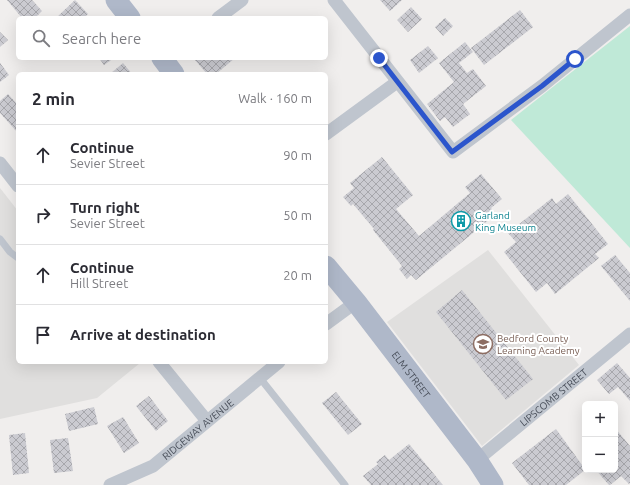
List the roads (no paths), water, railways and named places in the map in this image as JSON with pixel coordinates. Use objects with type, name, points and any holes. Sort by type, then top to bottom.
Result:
[{"type":"main road","points":[[116,0],[128,16]]},
{"type":"main road","name":"ELM STREET","points":[[328,268],[356,302],[477,460],[493,485]]},
{"type":"street","points":[[221,16],[242,0]]},
{"type":"street","points":[[334,0],[452,152],[542,86],[630,15]]},
{"type":"street","points":[[328,133],[397,82]]},
{"type":"street","points":[[0,163],[16,183]]},
{"type":"street","points":[[328,323],[356,302]]},
{"type":"street","name":"LIPSCOMB STREET","points":[[477,460],[630,334]]},
{"type":"street","points":[[161,364],[207,421]]},
{"type":"street","name":"RIDGEWAY AVENUE","points":[[110,485],[153,466],[277,364]]},
{"type":"lane","points":[[0,239],[10,252],[16,256]]},
{"type":"lane","points":[[260,378],[345,485]]},
{"type":"place","name":"Garland King Museum","points":[[461,221]]},
{"type":"place","name":"Bedford County Learning Academy","points":[[483,344]]}]
